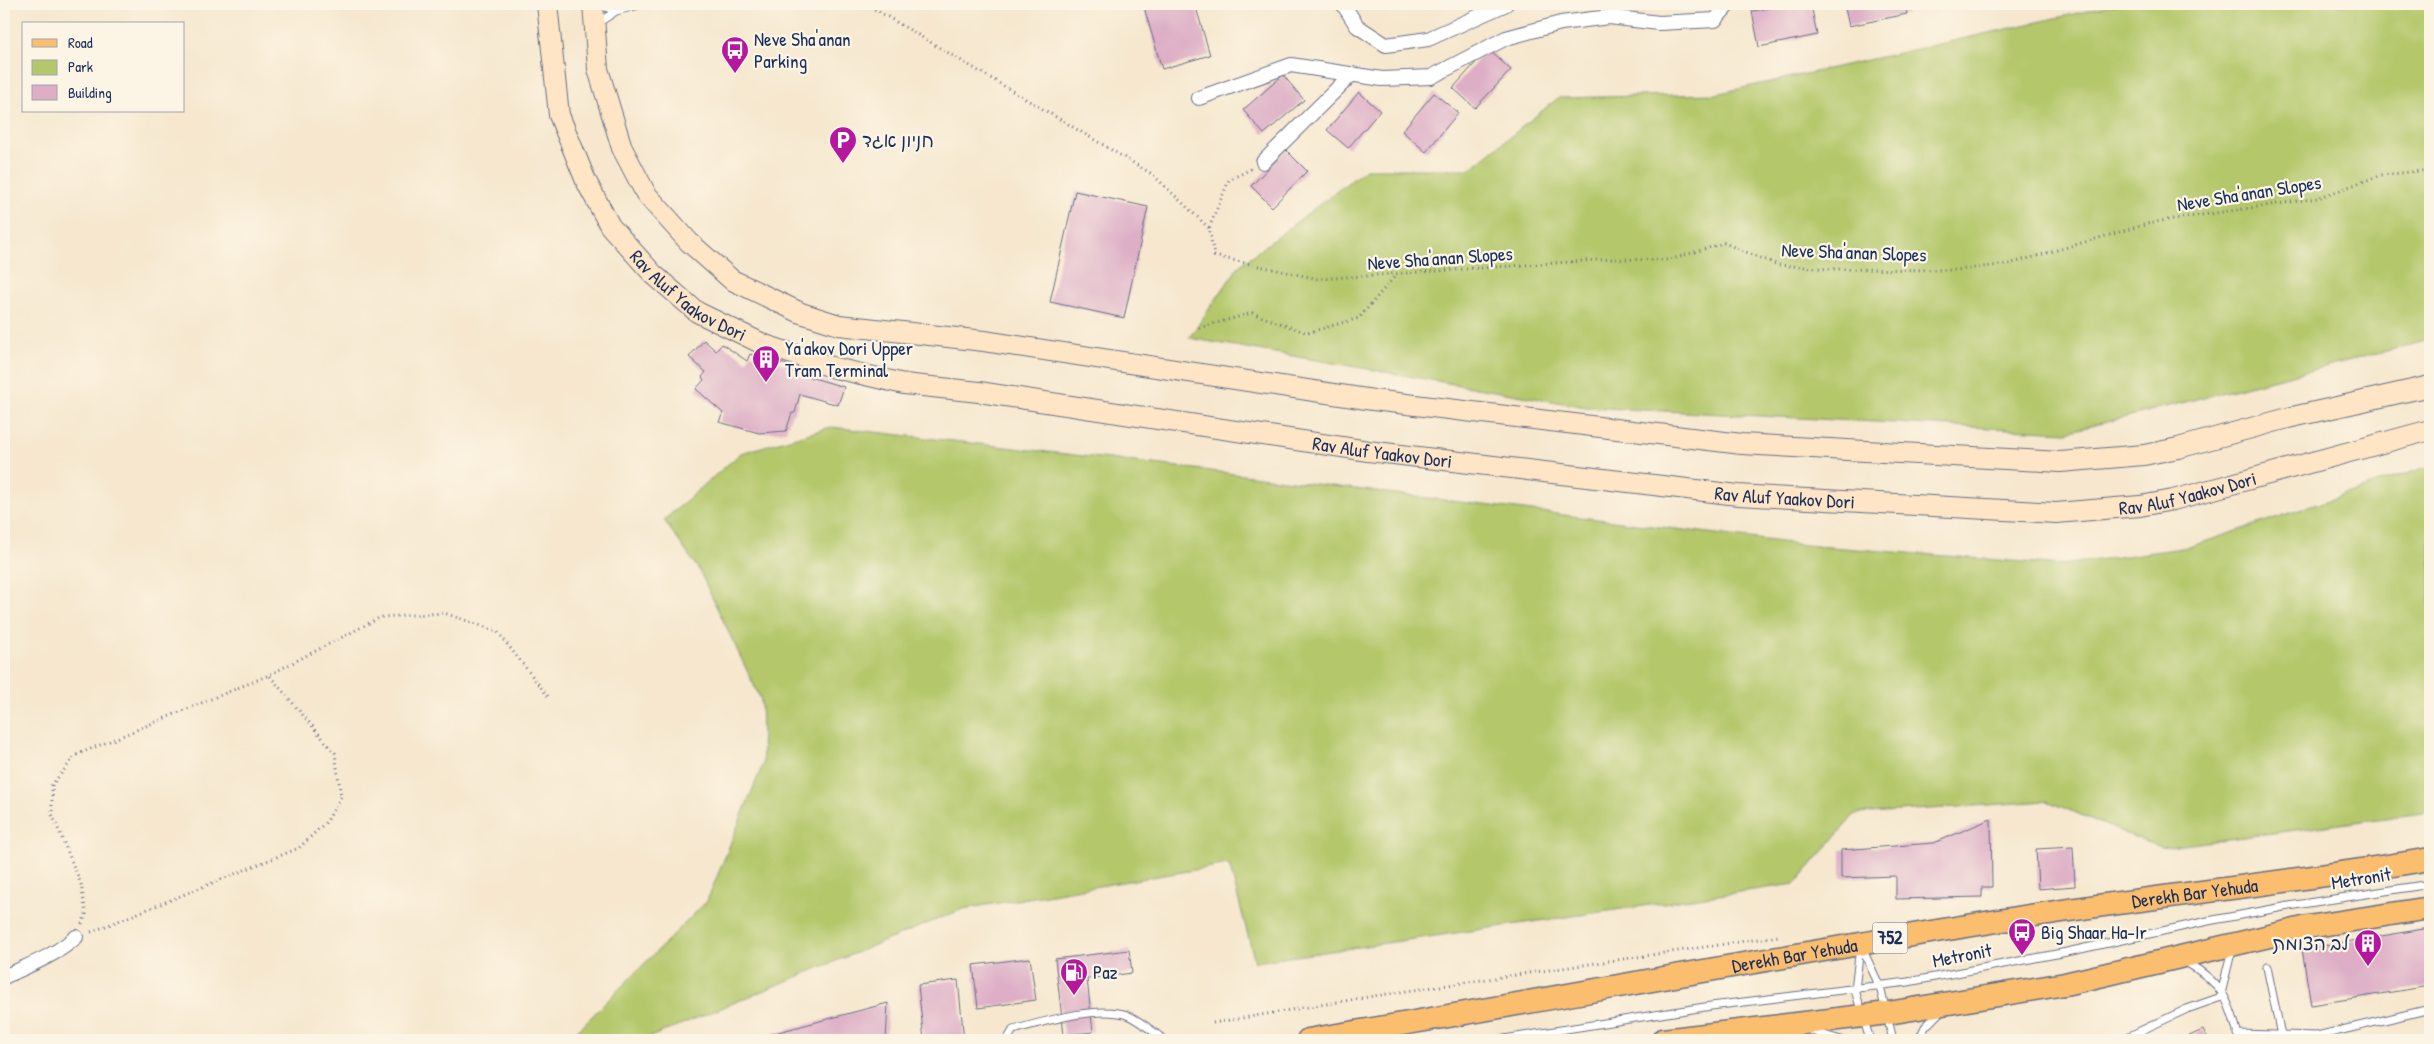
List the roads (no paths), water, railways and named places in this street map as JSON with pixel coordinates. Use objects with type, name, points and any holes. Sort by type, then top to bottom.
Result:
[{"type":"main road","name":"Rav Aluf Yaakov Dori","points":[[547,4],[560,115],[586,181],[610,226],[653,274],[696,312],[765,345],[835,368],[904,384],[989,393],[1368,451],[1738,495],[2056,513],[2140,506],[2173,500],[2430,430]]},
{"type":"main road","name":"Rav Aluf Yaakov Dori","points":[[595,4],[595,24],[601,78],[622,148],[646,194],[689,242],[732,280],[801,313],[839,325],[984,341],[1373,400],[1742,444],[2060,462],[2144,454],[2178,448],[2288,418],[2430,386]]},
{"type":"main road","name":"Derekh Bar Yehuda","points":[[1308,1040],[1353,1037],[1860,944],[2114,903],[2430,860]]},
{"type":"main road","points":[[1663,1040],[1888,1013],[2065,984],[2308,927],[2430,908]]},
{"type":"street","points":[[1343,4],[1357,26],[1386,45],[1428,39],[1506,4]]},
{"type":"street","points":[[1199,98],[1291,65],[1382,79],[1431,77],[1506,38],[1561,23],[1609,17],[1659,23],[1715,20],[1729,4]]},
{"type":"street","points":[[1263,162],[1352,74]]},
{"type":"street","points":[[4,977],[62,950],[76,937]]},
{"type":"lane","points":[[595,4],[616,11]]},
{"type":"lane","points":[[595,24],[616,11],[644,4]]},
{"type":"lane","name":"Metronit","points":[[1498,1040],[1711,1006],[1880,987],[2067,952],[2235,916],[2430,884]]},
{"type":"lane","points":[[2223,993],[2230,957],[2238,942]]},
{"type":"lane","points":[[1860,944],[1880,987],[1888,1013],[1893,1040]]},
{"type":"lane","points":[[1860,944],[1855,990],[1870,1040]]},
{"type":"lane","points":[[2173,958],[2198,969],[2223,993],[2238,1037],[2317,1036],[2430,1009]]},
{"type":"lane","points":[[2267,967],[2282,1037]]},
{"type":"lane","points":[[2121,1040],[2223,993]]},
{"type":"lane","points":[[1919,1040],[1932,1018],[1953,1003]]},
{"type":"lane","points":[[1007,1040],[1013,1030],[1062,1017],[1091,1013],[1125,1015],[1166,1040]]},
{"type":"lane","points":[[1776,1025],[1817,1032],[1841,1040]]},
{"type":"place","name":"Neve Sha'anan Parking","points":[[735,74]]},
{"type":"place","name":"חניון אגד","points":[[843,164]]},
{"type":"place","name":"Ya'akov Dori Upper Tram Terminal","points":[[766,383]]},
{"type":"place","name":"Big Shaar Ha-Ir","points":[[2022,956]]},
{"type":"place","name":"לב הצומת","points":[[2368,967]]},
{"type":"place","name":"Paz","points":[[1074,996]]}]
